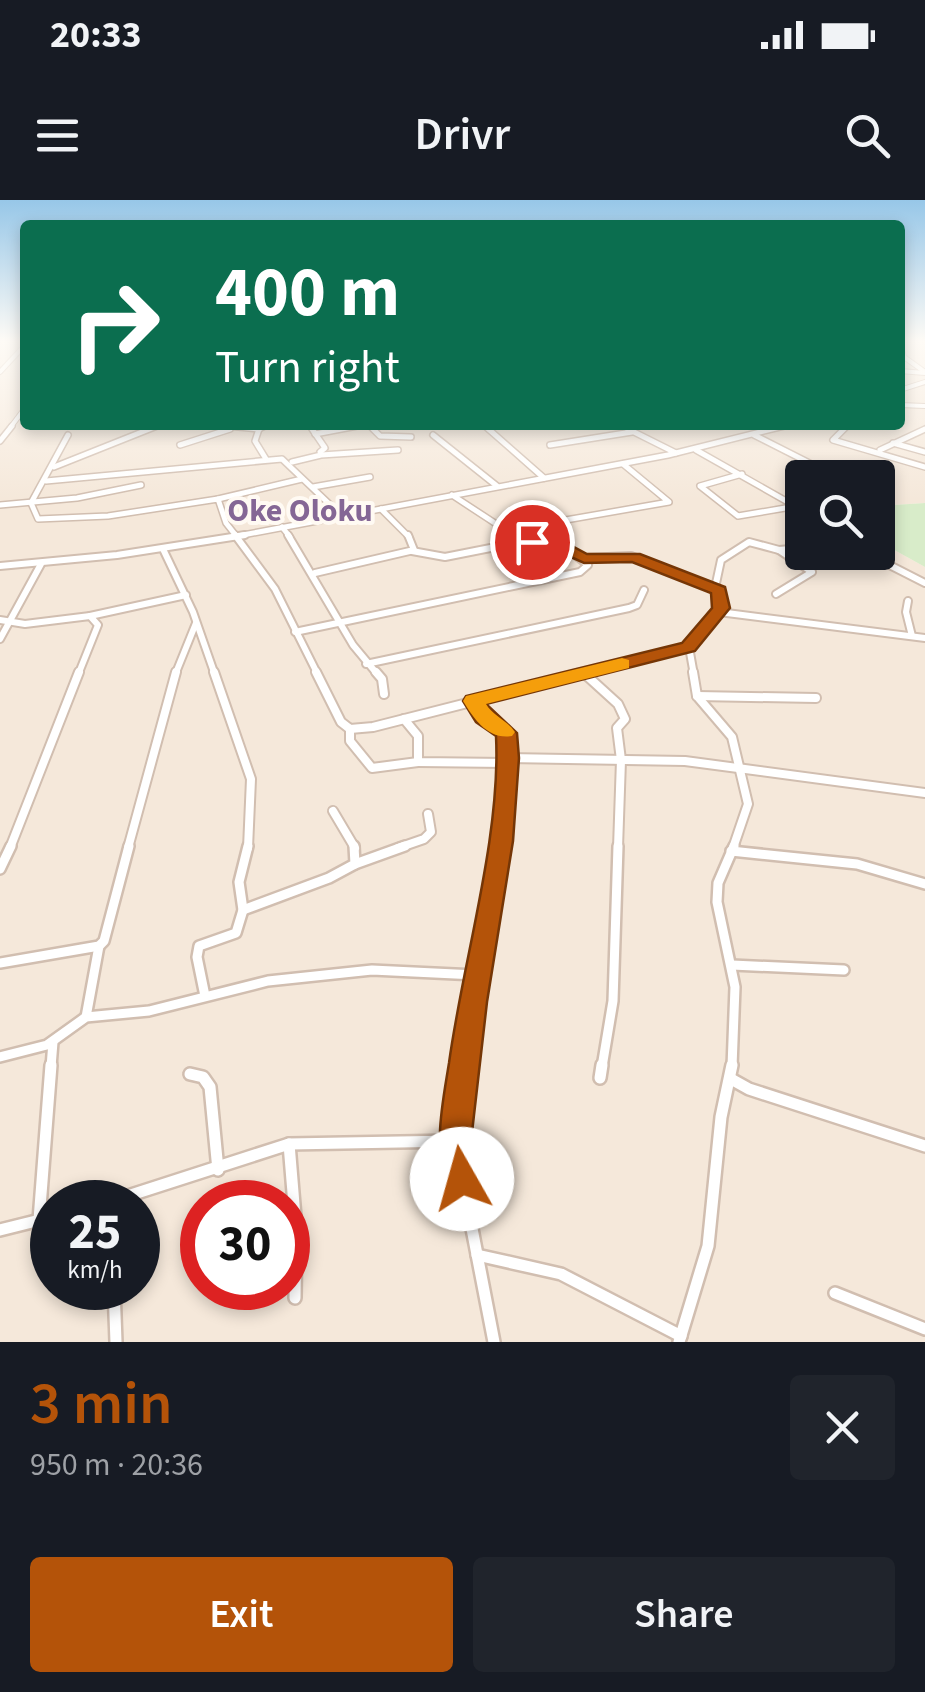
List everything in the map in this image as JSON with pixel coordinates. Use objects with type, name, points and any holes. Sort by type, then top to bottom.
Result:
[{"type":"street","points":[[0,440],[20,414]]},
{"type":"street","points":[[54,467],[146,430]]},
{"type":"street","points":[[180,445],[221,430]]},
{"type":"street","points":[[261,430],[255,441],[267,459]]},
{"type":"street","points":[[46,481],[282,459],[325,451],[313,430]]},
{"type":"street","points":[[316,434],[336,430]]},
{"type":"street","points":[[374,430],[380,436],[412,437]]},
{"type":"street","points":[[489,430],[544,478]]},
{"type":"street","points":[[550,445],[621,430]]},
{"type":"street","points":[[635,430],[676,453]]},
{"type":"street","points":[[0,566],[163,549],[696,450],[770,430]]},
{"type":"street","points":[[843,430],[833,440],[925,467]]},
{"type":"street","points":[[879,451],[924,430]]},
{"type":"street","points":[[31,503],[68,435]]},
{"type":"street","points":[[433,435],[496,486]]},
{"type":"street","points":[[754,435],[803,460]]},
{"type":"street","points":[[893,443],[925,452]]},
{"type":"street","points":[[282,459],[292,462],[398,450]]},
{"type":"street","points":[[696,450],[785,499]]},
{"type":"street","points":[[292,462],[302,478],[342,516]]},
{"type":"street","points":[[514,536],[552,523],[670,502],[622,464]]},
{"type":"street","points":[[742,474],[700,486],[738,516],[785,510]]},
{"type":"street","points":[[313,487],[370,477]]},
{"type":"street","points":[[31,503],[36,517],[44,520],[122,514],[218,499],[302,478]]},
{"type":"street","points":[[0,505],[77,498],[141,486]]},
{"type":"street","points":[[218,499],[234,535],[261,566],[341,722],[350,729],[404,719],[688,647],[719,612],[722,592],[715,588],[631,556],[584,558],[564,548],[526,541],[452,495]]},
{"type":"street","points":[[77,498],[82,506]]},
{"type":"street","points":[[381,509],[409,536],[416,548],[412,551]]},
{"type":"street","points":[[282,527],[316,573],[366,664],[382,679],[384,694]]},
{"type":"street","points":[[316,573],[412,551],[445,556],[526,541]]},
{"type":"street","points":[[715,588],[721,560],[748,542],[778,550],[812,573],[776,594]]},
{"type":"street","points":[[163,549],[197,622],[251,780],[248,847],[239,882],[243,910],[236,933],[199,946],[197,958],[205,996]]},
{"type":"street","points":[[778,550],[785,549]]},
{"type":"street","points":[[295,632],[580,572],[588,565],[584,558]]},
{"type":"street","points":[[0,638],[41,564]]},
{"type":"street","points":[[892,570],[925,583]]},
{"type":"street","points":[[366,664],[629,608],[637,605],[644,590]]},
{"type":"street","points":[[0,620],[10,624],[90,616],[186,594]]},
{"type":"street","points":[[908,602],[906,612],[912,636]]},
{"type":"street","points":[[719,612],[818,628],[925,638]]},
{"type":"street","points":[[0,869],[90,651],[98,625],[90,616]]},
{"type":"street","points":[[0,1057],[32,1052],[70,1034],[86,1017],[99,946],[109,931],[131,830],[176,668],[197,622]]},
{"type":"street","points":[[477,1254],[561,1274],[680,1339],[708,1246],[721,1117],[731,1079],[736,987],[716,902],[718,884],[746,820],[748,804],[730,732],[697,696],[688,647]]},
{"type":"street","points":[[585,674],[623,711],[625,719],[617,734],[621,760],[613,1001],[600,1078]]},
{"type":"street","points":[[697,696],[816,698]]},
{"type":"street","points":[[474,701],[484,718],[506,733],[508,760],[500,841],[476,975],[454,1141],[494,1342]]},
{"type":"street","points":[[404,719],[418,736],[418,762]]},
{"type":"street","points":[[350,729],[350,742],[372,768],[418,762],[621,760],[738,767],[786,777],[925,793]]},
{"type":"street","points":[[333,811],[357,850],[355,864]]},
{"type":"street","points":[[243,910],[424,839],[432,832],[428,814]]},
{"type":"street","points":[[731,851],[896,873],[925,884]]},
{"type":"street","points":[[0,963],[99,946]]},
{"type":"street","points":[[732,966],[844,970]]},
{"type":"street","points":[[86,1017],[113,1017],[268,982],[418,967],[476,975]]},
{"type":"street","points":[[48,1180],[53,1042]]},
{"type":"street","points":[[190,1074],[203,1077],[210,1087],[218,1170]]},
{"type":"street","points":[[731,1079],[749,1089],[925,1146]]},
{"type":"street","points":[[160,1187],[289,1144],[454,1141]]},
{"type":"street","points":[[289,1144],[292,1180]]},
{"type":"street","points":[[0,1230],[30,1223]]},
{"type":"street","points":[[835,1292],[925,1330]]},
{"type":"street","points":[[115,1310],[116,1342]]},
{"type":"shaded area","points":[[0,393],[20,393],[20,430],[905,430],[905,393],[925,393],[925,503],[895,505],[895,460],[785,460],[785,570],[895,570],[895,550],[925,567],[925,1342],[0,1342]]},
{"type":"green space","points":[[925,503],[925,567],[895,550],[895,505]]},
{"type":"slow traffic","points":[[504,732],[484,718],[474,701],[622,664]]},
{"type":"district","name":"Oke Oloku","points":[[300,511]]},
{"type":"route","points":[[462,1179],[454,1141],[472,1002],[500,841],[508,758],[506,733],[484,718],[474,701],[688,647],[722,608],[719,590],[634,558],[584,558],[564,548],[532,542]]}]
